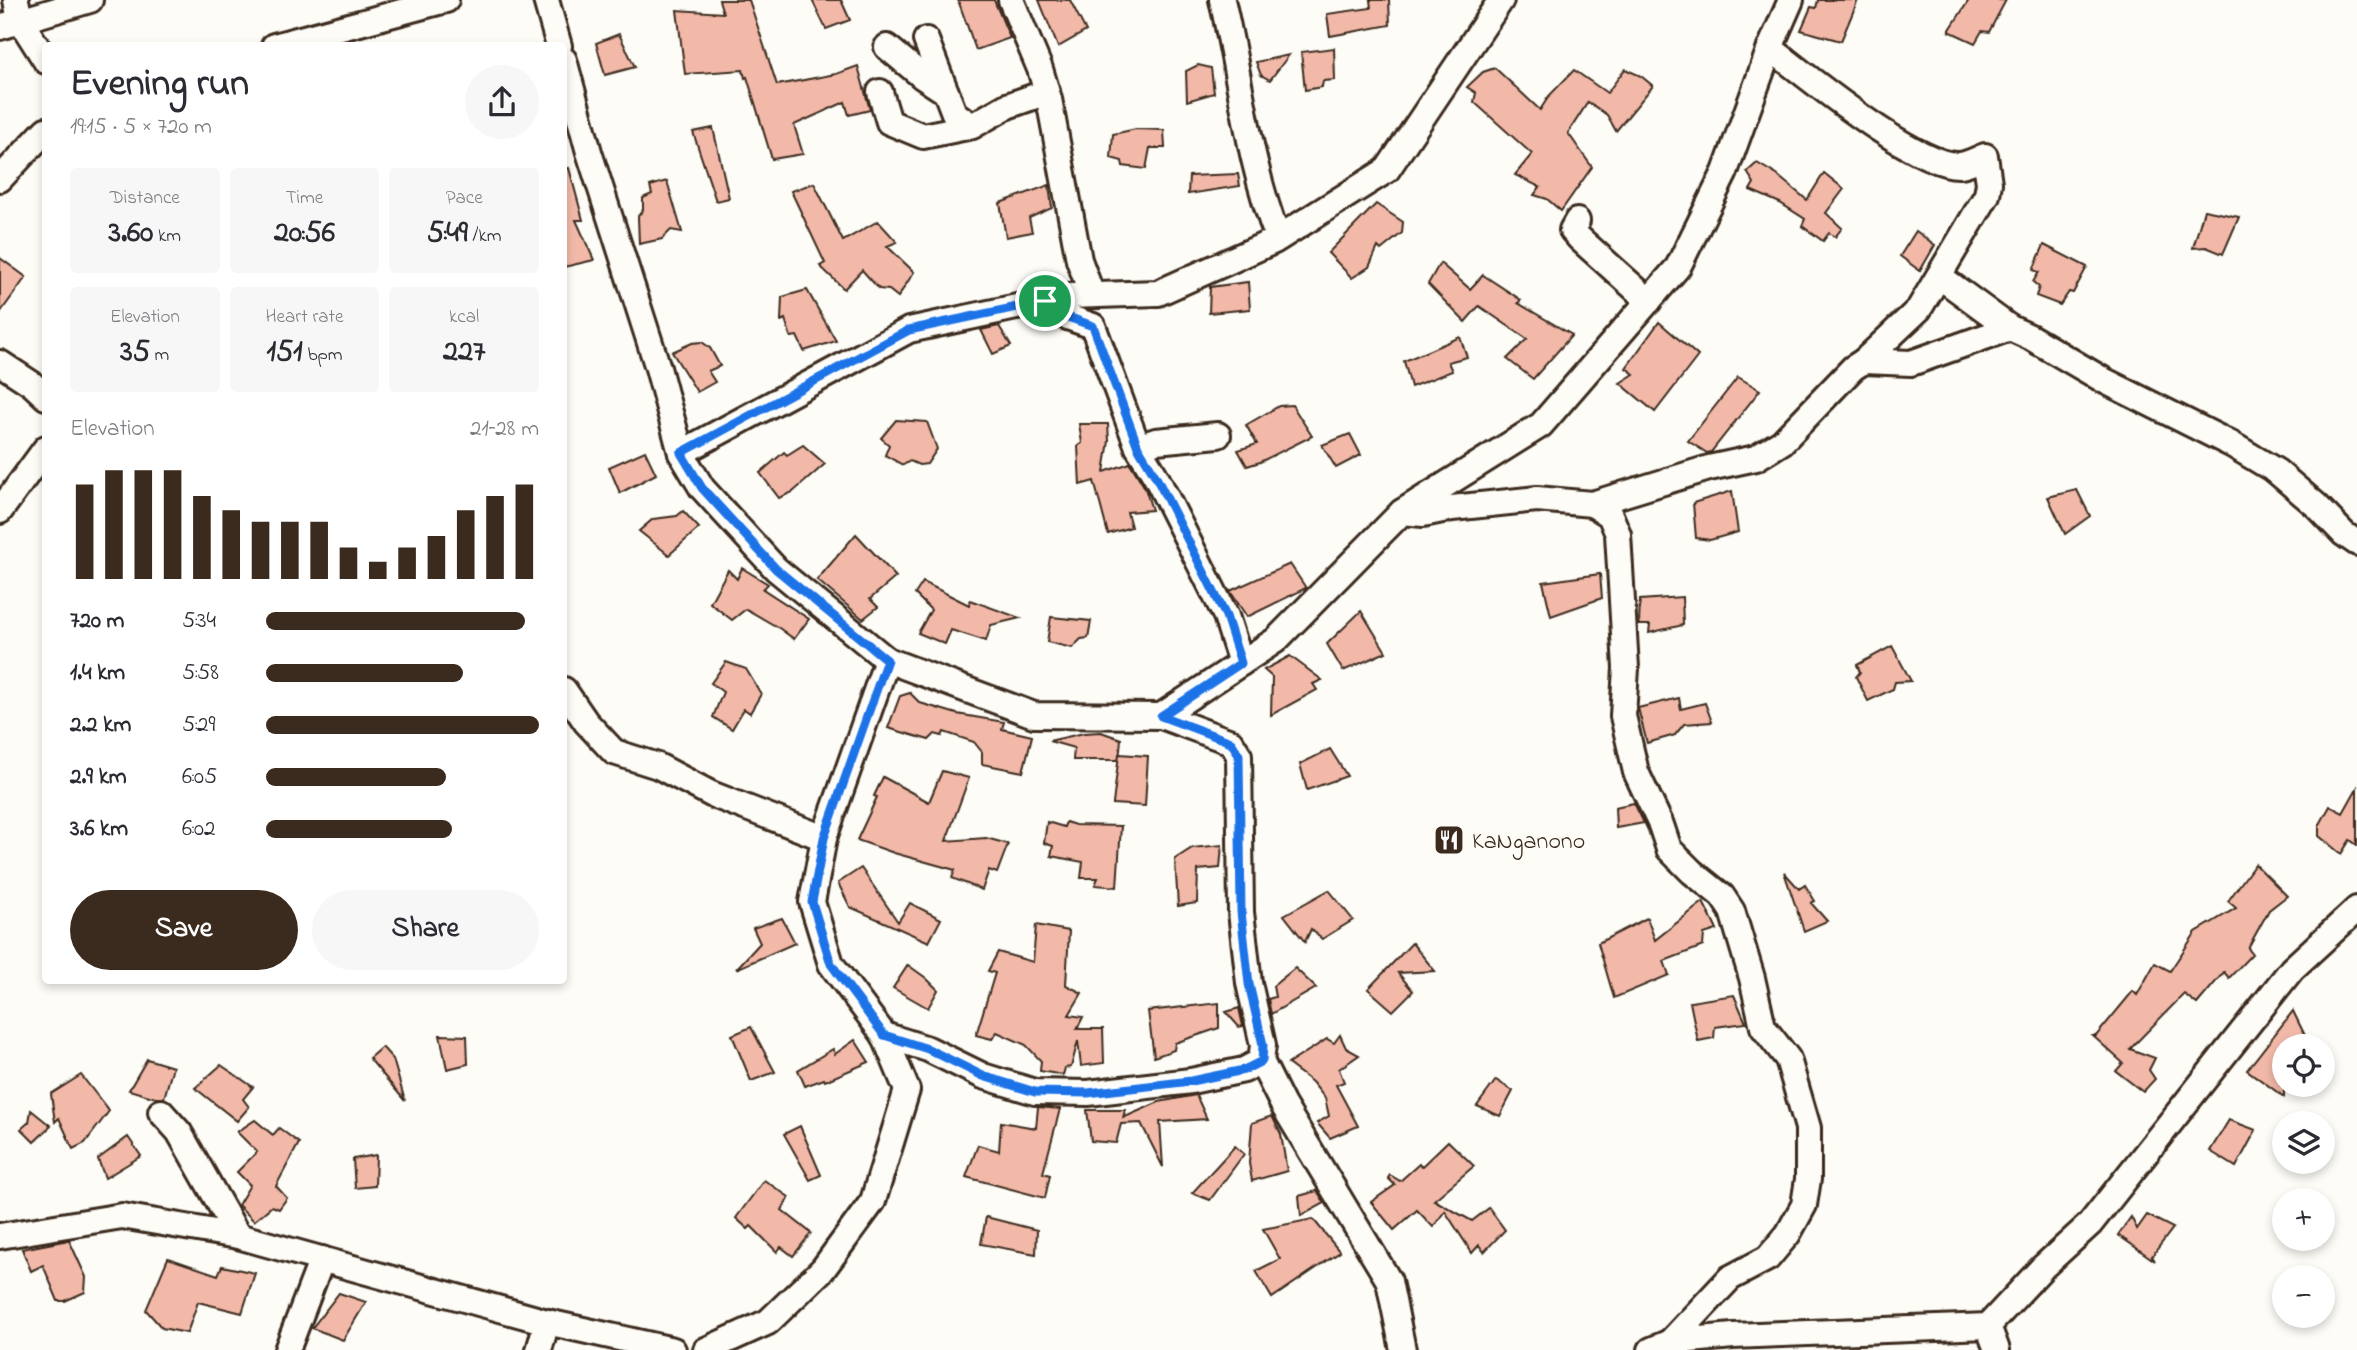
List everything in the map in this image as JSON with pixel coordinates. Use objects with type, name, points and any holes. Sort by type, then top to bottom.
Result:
[{"type":"street","points":[[42,56],[12,16],[90,0]]},
{"type":"street","points":[[289,42],[446,0]]},
{"type":"street","points":[[546,0],[558,42]]},
{"type":"street","points":[[1011,0],[1047,92],[1079,260],[1092,295]]},
{"type":"street","points":[[1222,0],[1241,103],[1268,211],[1278,238]]},
{"type":"street","points":[[681,453],[909,330],[1068,296],[1158,293],[1278,238],[1387,170],[1501,0]]},
{"type":"street","points":[[1161,716],[1276,640],[1402,512],[1541,425],[1678,267],[1725,172],[1770,48],[1791,0]]},
{"type":"street","points":[[926,40],[954,113],[972,126]]},
{"type":"street","points":[[887,47],[947,93]]},
{"type":"street","points":[[1402,512],[1423,514],[1452,508],[1537,499],[1592,504],[1709,468],[1756,458],[1782,442],[1853,368],[1864,361],[1919,309],[1987,195],[1989,183],[1985,156],[1960,165],[1936,161],[1875,126],[1770,48]]},
{"type":"street","points":[[567,71],[589,152],[658,368],[681,453],[702,488],[776,569],[887,660],[1034,715],[1161,716],[1231,742],[1239,755],[1241,912],[1249,984],[1263,1045],[1262,1061],[1283,1105],[1389,1281],[1403,1350]]},
{"type":"street","points":[[880,92],[889,121],[923,136],[972,126],[1007,106],[1047,92]]},
{"type":"street","points":[[0,179],[42,134]]},
{"type":"street","points":[[1577,221],[1572,230],[1648,301]]},
{"type":"street","points":[[1939,276],[2010,328],[2105,381],[2231,443],[2276,471],[2357,543]]},
{"type":"street","points":[[1045,301],[1062,315],[1093,326],[1138,447],[1156,477],[1226,616],[1241,663]]},
{"type":"street","points":[[1864,361],[1911,363],[2010,328]]},
{"type":"street","points":[[0,363],[42,393]]},
{"type":"street","points":[[1138,447],[1156,441],[1218,435]]},
{"type":"street","points":[[0,511],[42,454]]},
{"type":"street","points":[[1592,504],[1610,515],[1618,534],[1626,668],[1623,716],[1636,772],[1661,825],[1669,849],[1722,896],[1732,911],[1763,1027],[1788,1059],[1808,1128],[1808,1179],[1804,1205],[1788,1234],[1768,1258],[1730,1279],[1660,1346]]},
{"type":"street","points":[[706,1350],[768,1322],[823,1269],[873,1201],[907,1090],[884,1035],[831,964],[812,902],[824,838],[887,660]]},
{"type":"street","points":[[567,694],[586,722],[614,752],[658,766],[711,794],[824,838]]},
{"type":"street","points":[[1660,1346],[1774,1342],[1987,1326],[2043,1267],[2090,1224],[2292,969],[2357,909]]},
{"type":"street","points":[[884,1035],[928,1049],[983,1076],[1035,1092],[1088,1093],[1191,1081],[1244,1070],[1262,1061]]},
{"type":"street","points":[[162,1112],[179,1132],[238,1236]]},
{"type":"street","points":[[0,1236],[122,1216],[238,1236],[547,1322],[673,1350]]},
{"type":"street","points":[[287,1350],[322,1259]]},
{"type":"street","points":[[539,1350],[547,1322]]},
{"type":"street","points":[[1987,1326],[1997,1350]]},
{"type":"building","points":[[719,0],[749,0],[777,85],[836,74],[858,66],[870,110],[849,115],[845,102],[794,125],[803,154],[772,159],[743,70],[685,74],[677,10],[723,13]]},
{"type":"building","points":[[812,0],[841,0],[850,20],[826,29]]},
{"type":"building","points":[[958,0],[994,0],[1010,38],[976,50]]},
{"type":"building","points":[[1039,0],[1070,0],[1086,31],[1058,47]]},
{"type":"building","points":[[1370,0],[1389,0],[1390,25],[1330,36],[1327,14],[1371,8]]},
{"type":"building","points":[[1818,0],[1858,0],[1841,41],[1801,30],[1811,7],[1816,8]]},
{"type":"building","points":[[1969,0],[2006,0],[1989,32],[1982,31],[1975,43],[1949,31]]},
{"type":"building","points":[[619,34],[635,67],[605,75],[596,43]]},
{"type":"building","points":[[1334,48],[1335,80],[1323,81],[1322,87],[1305,90],[1301,52]]},
{"type":"building","points":[[1289,55],[1270,80],[1261,75],[1256,62]]},
{"type":"building","points":[[1198,65],[1211,68],[1214,93],[1187,101],[1186,71]]},
{"type":"building","points":[[1495,68],[1540,110],[1549,96],[1574,70],[1607,93],[1625,69],[1641,76],[1653,86],[1616,131],[1607,115],[1588,102],[1568,133],[1592,167],[1561,211],[1547,199],[1534,195],[1540,187],[1515,175],[1532,154],[1474,102],[1476,93],[1467,87],[1483,72]]},
{"type":"building","points":[[713,128],[729,198],[716,201],[693,132]]},
{"type":"building","points":[[1136,129],[1164,130],[1165,148],[1150,148],[1146,169],[1123,166],[1122,161],[1111,158],[1113,134]]},
{"type":"building","points":[[1757,163],[1777,175],[1807,200],[1824,173],[1844,189],[1826,213],[1842,228],[1835,237],[1829,233],[1823,241],[1802,226],[1805,219],[1780,203],[1750,190],[1754,183],[1747,172]]},
{"type":"building","points":[[567,168],[583,220],[576,220],[594,260],[567,266]]},
{"type":"building","points":[[1238,174],[1240,186],[1188,194],[1189,176]]},
{"type":"building","points":[[667,181],[682,232],[671,230],[662,239],[639,244],[638,216],[643,210],[643,198],[652,194],[650,186]]},
{"type":"building","points":[[814,183],[843,241],[878,221],[897,242],[887,246],[914,272],[898,297],[889,290],[879,289],[862,270],[844,289],[820,266],[825,263],[791,191]]},
{"type":"building","points":[[1049,185],[1052,208],[1029,218],[1032,232],[1006,237],[1000,203]]},
{"type":"building","points":[[1376,204],[1403,222],[1402,233],[1381,250],[1378,247],[1369,267],[1352,278],[1328,253]]},
{"type":"building","points":[[2204,210],[2239,217],[2223,254],[2206,247],[2193,248]]},
{"type":"building","points":[[1916,231],[1935,245],[1920,271],[1900,256]]},
{"type":"building","points":[[2044,245],[2087,267],[2073,293],[2069,292],[2060,305],[2036,296],[2039,287],[2033,282],[2039,272],[2033,270]]},
{"type":"building","points":[[0,258],[26,277],[0,313]]},
{"type":"building","points":[[1440,263],[1470,289],[1483,275],[1521,300],[1518,303],[1572,335],[1533,379],[1507,359],[1527,339],[1479,306],[1465,322],[1428,284]]},
{"type":"building","points":[[1248,282],[1250,309],[1209,313],[1210,287]]},
{"type":"building","points":[[807,290],[836,341],[804,351],[797,336],[791,337],[785,319],[781,321],[782,297]]},
{"type":"building","points":[[1659,322],[1698,356],[1655,412],[1620,383],[1634,374],[1626,368]]},
{"type":"building","points":[[999,326],[1011,346],[993,354],[981,330]]},
{"type":"building","points":[[1460,337],[1467,357],[1448,362],[1452,371],[1411,387],[1404,361]]},
{"type":"building","points":[[702,342],[710,348],[720,366],[708,371],[715,382],[697,392],[672,352],[692,343]]},
{"type":"building","points":[[1738,377],[1760,390],[1711,452],[1707,453],[1688,441]]},
{"type":"building","points":[[1292,405],[1312,436],[1247,466],[1238,450],[1257,444],[1246,425],[1279,406]]},
{"type":"building","points":[[896,420],[927,422],[937,449],[927,464],[919,465],[910,461],[903,465],[885,455],[889,445],[881,438]]},
{"type":"building","points":[[1079,424],[1108,424],[1109,441],[1104,472],[1130,463],[1145,488],[1152,510],[1127,512],[1131,527],[1108,534],[1094,481],[1080,485],[1078,446],[1082,443]]},
{"type":"building","points":[[1350,434],[1361,455],[1336,468],[1322,445]]},
{"type":"building","points":[[803,445],[825,464],[793,492],[779,498],[760,473],[784,452],[787,455]]},
{"type":"building","points":[[645,451],[656,474],[620,493],[609,467]]},
{"type":"building","points":[[2077,490],[2090,516],[2065,534],[2048,497]]},
{"type":"building","points":[[1732,491],[1738,532],[1710,540],[1696,538],[1693,503]]},
{"type":"building","points":[[683,511],[699,528],[669,555],[639,531],[653,519],[677,516]]},
{"type":"building","points":[[856,534],[896,577],[870,599],[878,607],[863,619],[817,580]]},
{"type":"building","points":[[1290,564],[1306,588],[1247,617],[1230,591]]},
{"type":"building","points":[[742,568],[768,584],[763,589],[809,619],[794,639],[746,609],[732,620],[710,603],[728,570],[737,579]]},
{"type":"building","points":[[1600,574],[1602,598],[1551,616],[1543,582]]},
{"type":"building","points":[[923,582],[969,605],[970,600],[1020,618],[991,625],[986,641],[951,630],[945,644],[918,633],[931,610],[915,594]]},
{"type":"building","points":[[1682,597],[1683,625],[1649,633],[1650,625],[1639,625],[1640,600]]},
{"type":"building","points":[[1361,611],[1386,652],[1343,671],[1327,644]]},
{"type":"building","points":[[1051,617],[1091,621],[1088,638],[1081,639],[1072,648],[1047,642]]},
{"type":"building","points":[[1892,646],[1911,681],[1895,682],[1893,689],[1868,701],[1856,677],[1860,672],[1857,665]]},
{"type":"building","points":[[1290,656],[1322,680],[1313,684],[1317,690],[1271,715],[1272,677],[1264,670]]},
{"type":"building","points":[[726,662],[746,669],[761,694],[750,713],[744,709],[732,729],[713,717],[723,692],[711,683]]},
{"type":"building","points":[[910,693],[920,703],[957,714],[1004,722],[1002,729],[1032,736],[1023,772],[982,764],[982,752],[974,742],[944,732],[942,736],[935,734],[929,740],[888,728],[900,696]]},
{"type":"building","points":[[1679,698],[1681,709],[1705,703],[1712,722],[1684,724],[1675,735],[1647,743],[1638,708]]},
{"type":"building","points":[[1101,732],[1121,739],[1119,760],[1073,760],[1074,748],[1049,741],[1084,733]]},
{"type":"building","points":[[1330,749],[1347,776],[1307,790],[1300,764]]},
{"type":"building","points":[[1119,754],[1148,756],[1145,806],[1113,804]]},
{"type":"building","points":[[942,771],[969,778],[946,841],[986,838],[1008,844],[997,873],[989,870],[982,890],[952,878],[955,870],[857,840],[883,777],[929,802]]},
{"type":"building","points":[[2357,788],[2357,845],[2350,840],[2341,854],[2319,836],[2319,826],[2330,806],[2343,813]]},
{"type":"building","points":[[1634,803],[1644,823],[1616,828],[1615,807]]},
{"type":"building","points":[[1047,822],[1064,827],[1066,822],[1075,825],[1121,826],[1117,887],[1095,885],[1098,878],[1081,878],[1083,862],[1051,856],[1053,846],[1044,843]]},
{"type":"building","points":[[1222,845],[1220,868],[1198,870],[1197,903],[1178,906],[1175,859],[1192,848]]},
{"type":"building","points":[[2255,864],[2287,896],[2269,910],[2248,948],[2252,954],[2229,978],[2224,972],[2197,1004],[2184,994],[2130,1049],[2155,1058],[2149,1070],[2155,1079],[2143,1092],[2116,1071],[2123,1063],[2093,1036],[2096,1036],[2133,991],[2137,995],[2155,963],[2170,971],[2196,932],[2236,908],[2228,901]]},
{"type":"building","points":[[861,868],[898,922],[910,903],[941,919],[929,942],[850,907],[838,883]]},
{"type":"building","points":[[1784,872],[1799,889],[1805,885],[1815,901],[1811,903],[1827,921],[1804,931]]},
{"type":"building","points":[[1329,890],[1353,920],[1322,939],[1311,929],[1305,942],[1284,915]]},
{"type":"building","points":[[1703,902],[1717,930],[1704,934],[1703,946],[1664,961],[1669,975],[1614,998],[1598,943],[1647,918],[1655,940]]},
{"type":"building","points":[[782,918],[795,943],[736,969],[760,943],[753,928]]},
{"type":"building","points":[[1036,925],[1069,931],[1066,985],[1082,993],[1069,1015],[1083,1017],[1077,1029],[1103,1029],[1104,1063],[1081,1066],[1078,1041],[1071,1067],[1065,1068],[1063,1075],[1040,1071],[1041,1061],[1026,1045],[997,1032],[992,1039],[976,1035],[995,973],[988,971],[998,952],[1033,962]]},
{"type":"building","points":[[1412,943],[1435,971],[1398,973],[1413,991],[1393,1011],[1368,989]]},
{"type":"building","points":[[908,965],[938,990],[928,1008],[893,988]]},
{"type":"building","points":[[1295,968],[1316,988],[1271,1014],[1268,999],[1275,997],[1273,986]]},
{"type":"building","points":[[1734,995],[1746,1023],[1715,1027],[1714,1038],[1698,1041],[1690,1002]]},
{"type":"building","points":[[1219,1003],[1219,1028],[1175,1043],[1174,1050],[1154,1057],[1148,1011]]},
{"type":"building","points":[[1239,1008],[1243,1026],[1239,1027],[1226,1012]]},
{"type":"building","points":[[2293,1011],[2304,1034],[2275,1034]]},
{"type":"building","points":[[751,1027],[775,1072],[751,1081],[732,1035]]},
{"type":"building","points":[[440,1035],[467,1036],[468,1064],[447,1069]]},
{"type":"building","points":[[1340,1035],[1346,1048],[1359,1055],[1339,1069],[1344,1082],[1336,1085],[1358,1126],[1330,1138],[1317,1123],[1329,1116],[1325,1098],[1312,1082],[1288,1064],[1327,1039],[1334,1043]]},
{"type":"building","points":[[2272,1038],[2272,1088],[2247,1070]]},
{"type":"building","points":[[855,1040],[869,1062],[825,1081],[824,1079],[805,1086],[798,1070],[833,1049],[835,1054]]},
{"type":"building","points":[[382,1047],[393,1059],[405,1101],[369,1058]]},
{"type":"building","points":[[147,1059],[173,1067],[164,1098],[129,1090]]},
{"type":"building","points":[[221,1065],[253,1087],[243,1099],[249,1107],[237,1121],[195,1088]]},
{"type":"building","points":[[81,1075],[109,1111],[85,1143],[73,1149],[59,1118],[55,1122],[51,1094]]},
{"type":"building","points":[[1496,1080],[1513,1091],[1500,1116],[1477,1106]]},
{"type":"building","points":[[1196,1095],[1207,1119],[1160,1122],[1163,1167],[1141,1123],[1121,1124],[1116,1143],[1091,1141],[1087,1110],[1125,1110],[1123,1118],[1159,1102]]},
{"type":"building","points":[[1038,1107],[1060,1109],[1043,1173],[1050,1175],[1045,1198],[966,1177],[978,1145],[999,1151],[1001,1122],[1036,1128]]},
{"type":"building","points":[[31,1110],[51,1126],[34,1142],[21,1129],[29,1122]]},
{"type":"building","points":[[1272,1116],[1281,1134],[1287,1171],[1252,1181],[1249,1163],[1252,1123]]},
{"type":"building","points":[[255,1120],[273,1135],[279,1128],[299,1143],[276,1186],[287,1198],[279,1209],[272,1206],[254,1221],[238,1205],[250,1185],[237,1172],[257,1152],[237,1132]]},
{"type":"building","points":[[2229,1120],[2256,1130],[2236,1167],[2210,1151]]},
{"type":"building","points":[[800,1126],[821,1175],[810,1180],[784,1134]]},
{"type":"building","points":[[128,1137],[141,1156],[105,1178],[98,1159]]},
{"type":"building","points":[[1448,1141],[1474,1166],[1434,1200],[1472,1221],[1489,1208],[1505,1230],[1484,1252],[1479,1245],[1472,1253],[1445,1211],[1433,1227],[1417,1210],[1394,1230],[1371,1202],[1395,1185],[1388,1178],[1390,1175],[1400,1181],[1419,1164],[1421,1167]]},
{"type":"building","points":[[1235,1146],[1244,1154],[1210,1200],[1192,1193]]},
{"type":"building","points":[[376,1155],[375,1186],[355,1188],[353,1159]]},
{"type":"building","points":[[764,1180],[789,1197],[782,1210],[811,1233],[793,1256],[781,1247],[777,1252],[751,1226],[748,1229],[736,1218]]},
{"type":"building","points":[[1317,1191],[1325,1203],[1301,1216],[1299,1196]]},
{"type":"building","points":[[2147,1215],[2173,1228],[2152,1256],[2155,1261],[2118,1235],[2131,1217],[2137,1229]]},
{"type":"building","points":[[986,1217],[1037,1230],[1036,1254],[981,1244]]},
{"type":"building","points":[[1313,1219],[1340,1252],[1272,1298],[1256,1271],[1280,1259],[1263,1229]]},
{"type":"building","points":[[69,1240],[86,1277],[85,1292],[65,1301],[58,1301],[43,1265],[31,1271],[22,1249]]},
{"type":"building","points":[[168,1258],[218,1275],[222,1266],[255,1273],[242,1313],[198,1302],[187,1333],[162,1328],[146,1310]]},
{"type":"building","points":[[339,1293],[366,1302],[343,1340],[312,1328]]},
{"type":"place","name":"KaNganono","points":[[1449,840]]},
{"type":"route","points":[[1045,301],[1062,315],[1093,326],[1138,447],[1156,477],[1226,616],[1241,663],[1161,716],[1231,742],[1239,755],[1241,912],[1249,984],[1263,1045],[1262,1061],[1244,1070],[1191,1081],[1088,1093],[1035,1092],[983,1076],[928,1049],[884,1035],[831,964],[812,902],[824,838],[887,660],[776,569],[702,488],[681,453],[909,330],[1045,301]]}]
